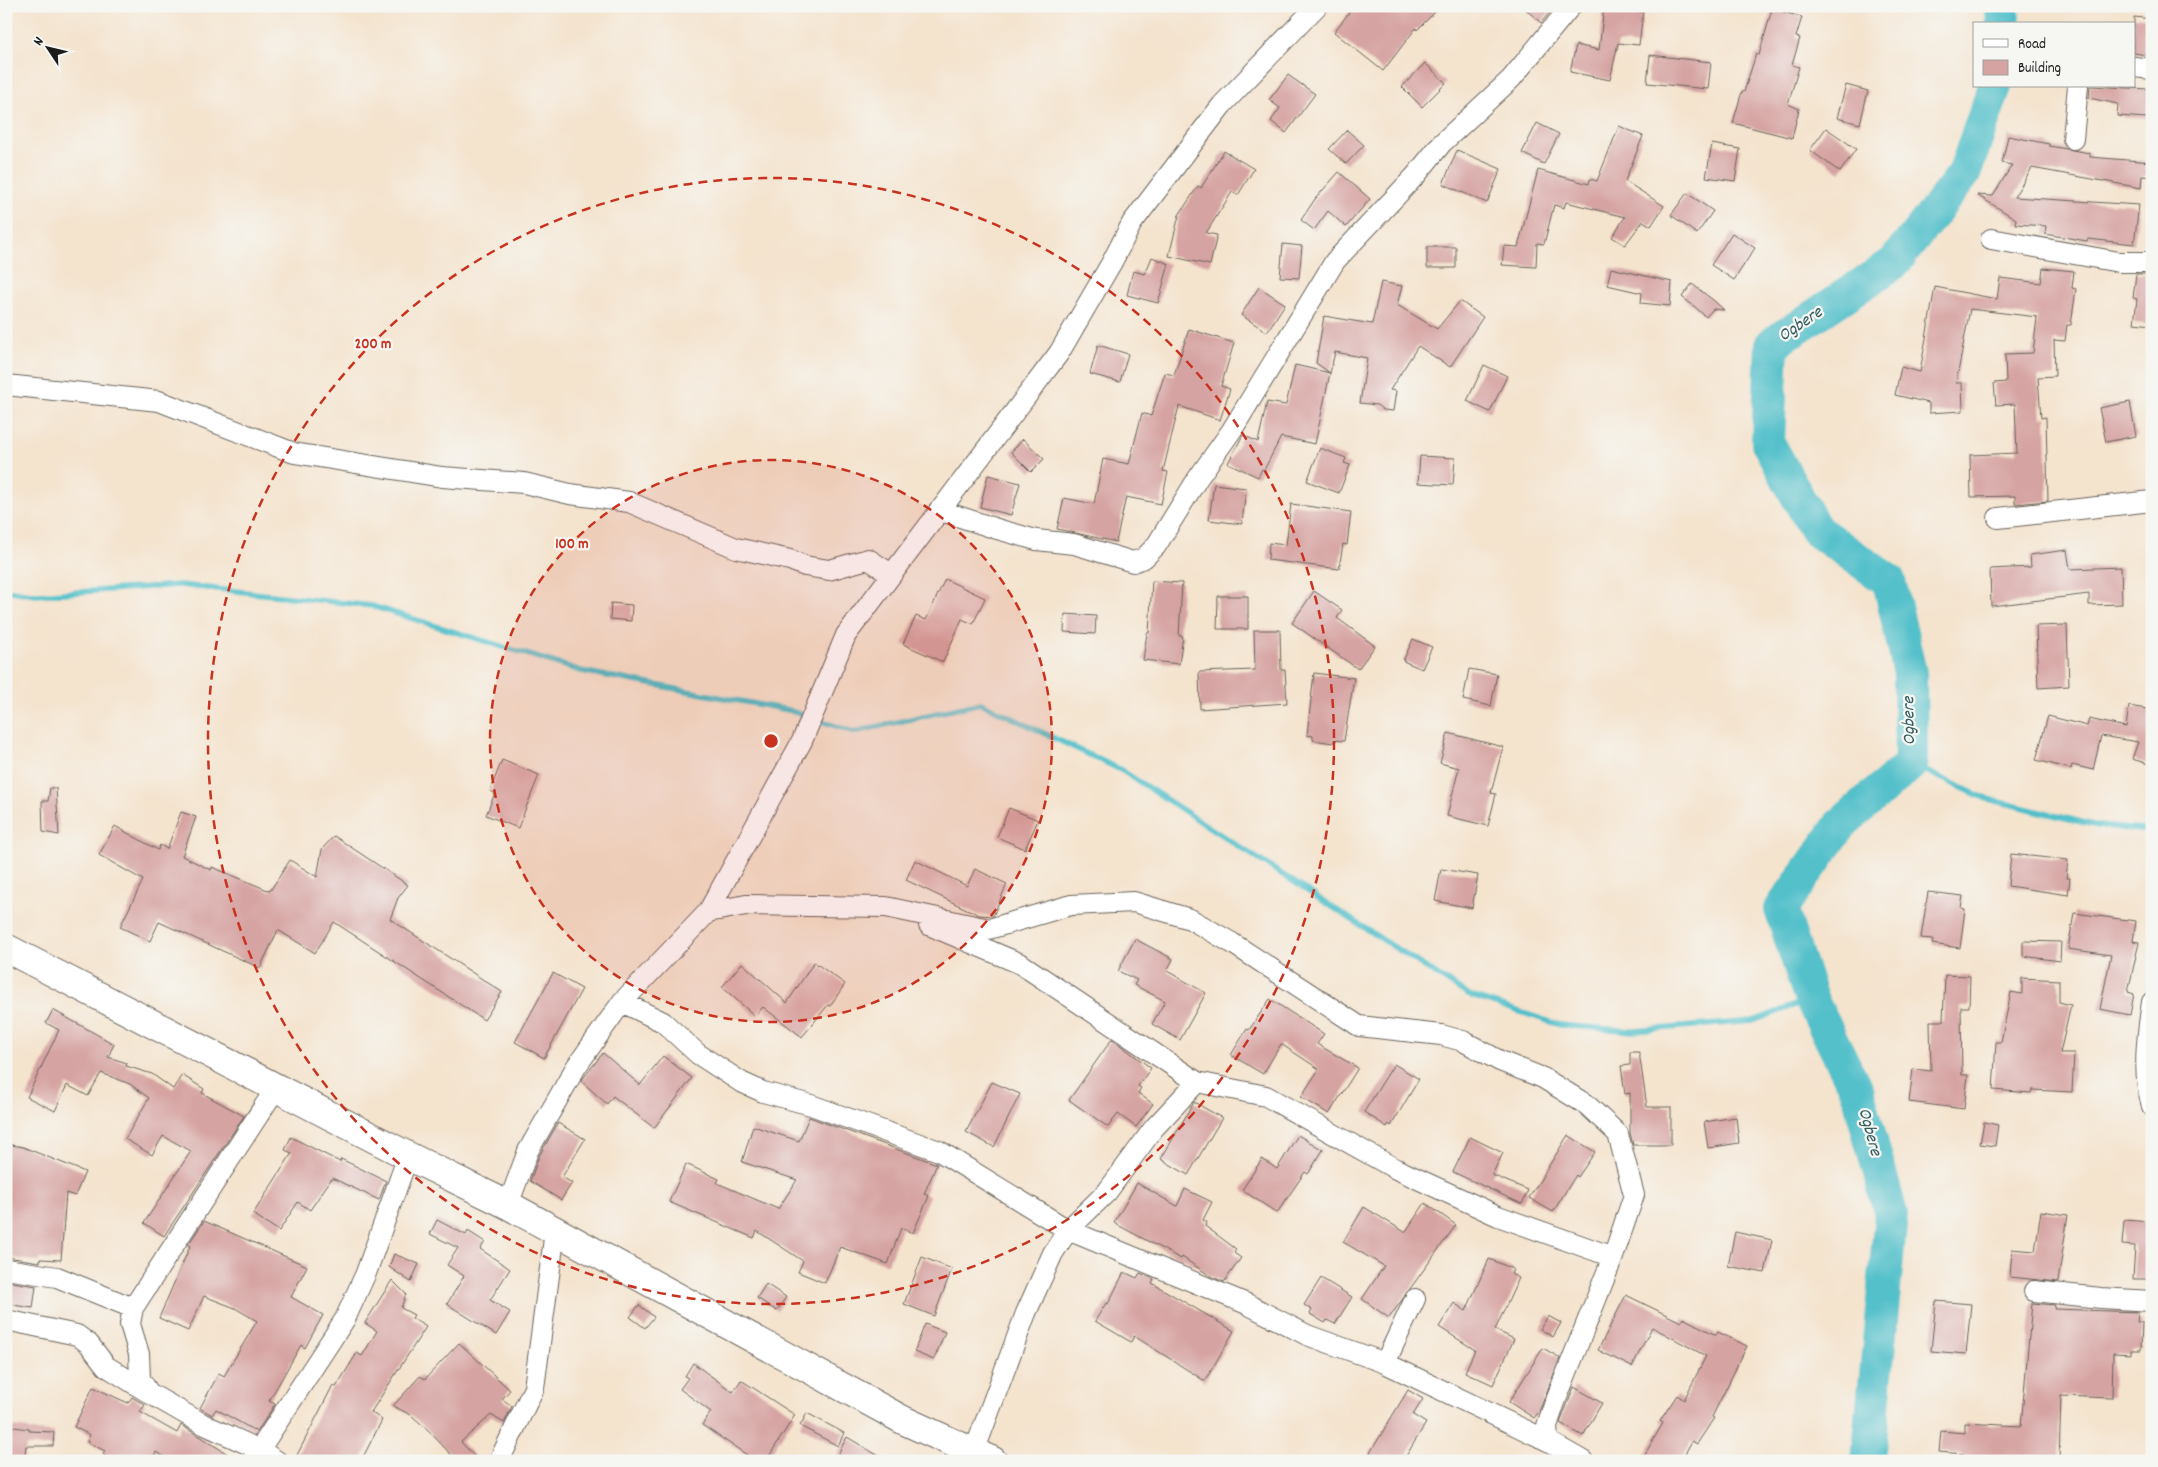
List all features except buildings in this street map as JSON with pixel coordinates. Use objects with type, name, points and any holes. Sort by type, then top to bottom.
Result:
[{"type":"main road","points":[[6,948],[408,1156],[508,1205],[903,1420],[983,1456]]},
{"type":"street","points":[[508,1205],[528,1151],[576,1067],[622,1002],[708,912],[802,741],[846,634],[1059,353],[1112,262],[1132,223],[1222,105],[1317,6]]},
{"type":"street","points":[[939,510],[1036,540],[1074,544],[1133,562],[1144,558],[1156,546],[1198,478],[1232,430],[1335,261],[1416,175],[1442,143],[1511,79],[1571,6]]},
{"type":"street","points":[[2136,67],[2152,69]]},
{"type":"street","points":[[2072,139],[2078,88]]},
{"type":"street","points":[[1991,239],[2119,262],[2152,262]]},
{"type":"street","points":[[6,386],[159,401],[294,453],[442,477],[524,482],[570,494],[630,502],[736,548],[790,560],[805,566],[829,570],[868,559],[891,574]]},
{"type":"street","points":[[1998,518],[2152,501]]},
{"type":"street","points":[[708,912],[746,905],[886,907],[989,929],[1071,905],[1134,902],[1190,920],[1232,943],[1359,1026],[1448,1037],[1463,1041],[1500,1061],[1542,1078],[1587,1106],[1618,1134],[1634,1195],[1613,1257],[1555,1402],[1547,1426],[1548,1441]]},
{"type":"street","points":[[886,907],[1020,964],[1197,1082],[1266,1096],[1412,1176],[1498,1216],[1613,1257]]},
{"type":"street","points":[[622,1002],[663,1022],[698,1054],[741,1082],[763,1092],[811,1105],[939,1151],[1068,1230],[1247,1304],[1307,1335],[1385,1363],[1548,1441],[1583,1461]]},
{"type":"street","points":[[2152,1002],[2146,1040],[2148,1094],[2152,1106]]},
{"type":"street","points":[[983,1456],[1026,1313],[1053,1253],[1068,1230],[1107,1192],[1154,1128],[1197,1082]]},
{"type":"street","points":[[149,1393],[140,1379],[140,1354],[130,1324],[133,1308],[276,1088]]},
{"type":"street","points":[[255,1455],[345,1319],[366,1273],[408,1156]]},
{"type":"street","points":[[502,1460],[534,1388],[555,1231]]},
{"type":"street","points":[[6,1269],[57,1277],[133,1308]]},
{"type":"street","points":[[2034,1291],[2152,1301]]},
{"type":"street","points":[[1385,1363],[1415,1299]]},
{"type":"street","points":[[6,1320],[77,1335],[89,1344],[106,1366],[255,1455],[277,1461]]},
{"type":"waterway","name":"Ogbere","points":[[2002,6],[2003,22]]},
{"type":"waterway","name":"Ogbere","points":[[1868,1461],[1891,1214],[1858,1093],[1811,999],[1781,909],[1841,824],[1911,764],[1910,673],[1889,581],[1816,530],[1768,443],[1772,344],[1894,263],[1964,174],[1994,88]]},
{"type":"waterway","points":[[6,590],[36,595],[180,585],[372,606],[581,671],[788,710],[854,732],[981,703],[1121,770],[1468,995],[1560,1025],[1633,1031],[1753,1021],[1811,999]]},
{"type":"waterway","points":[[1911,764],[1984,798],[2098,826],[2152,831]]}]
